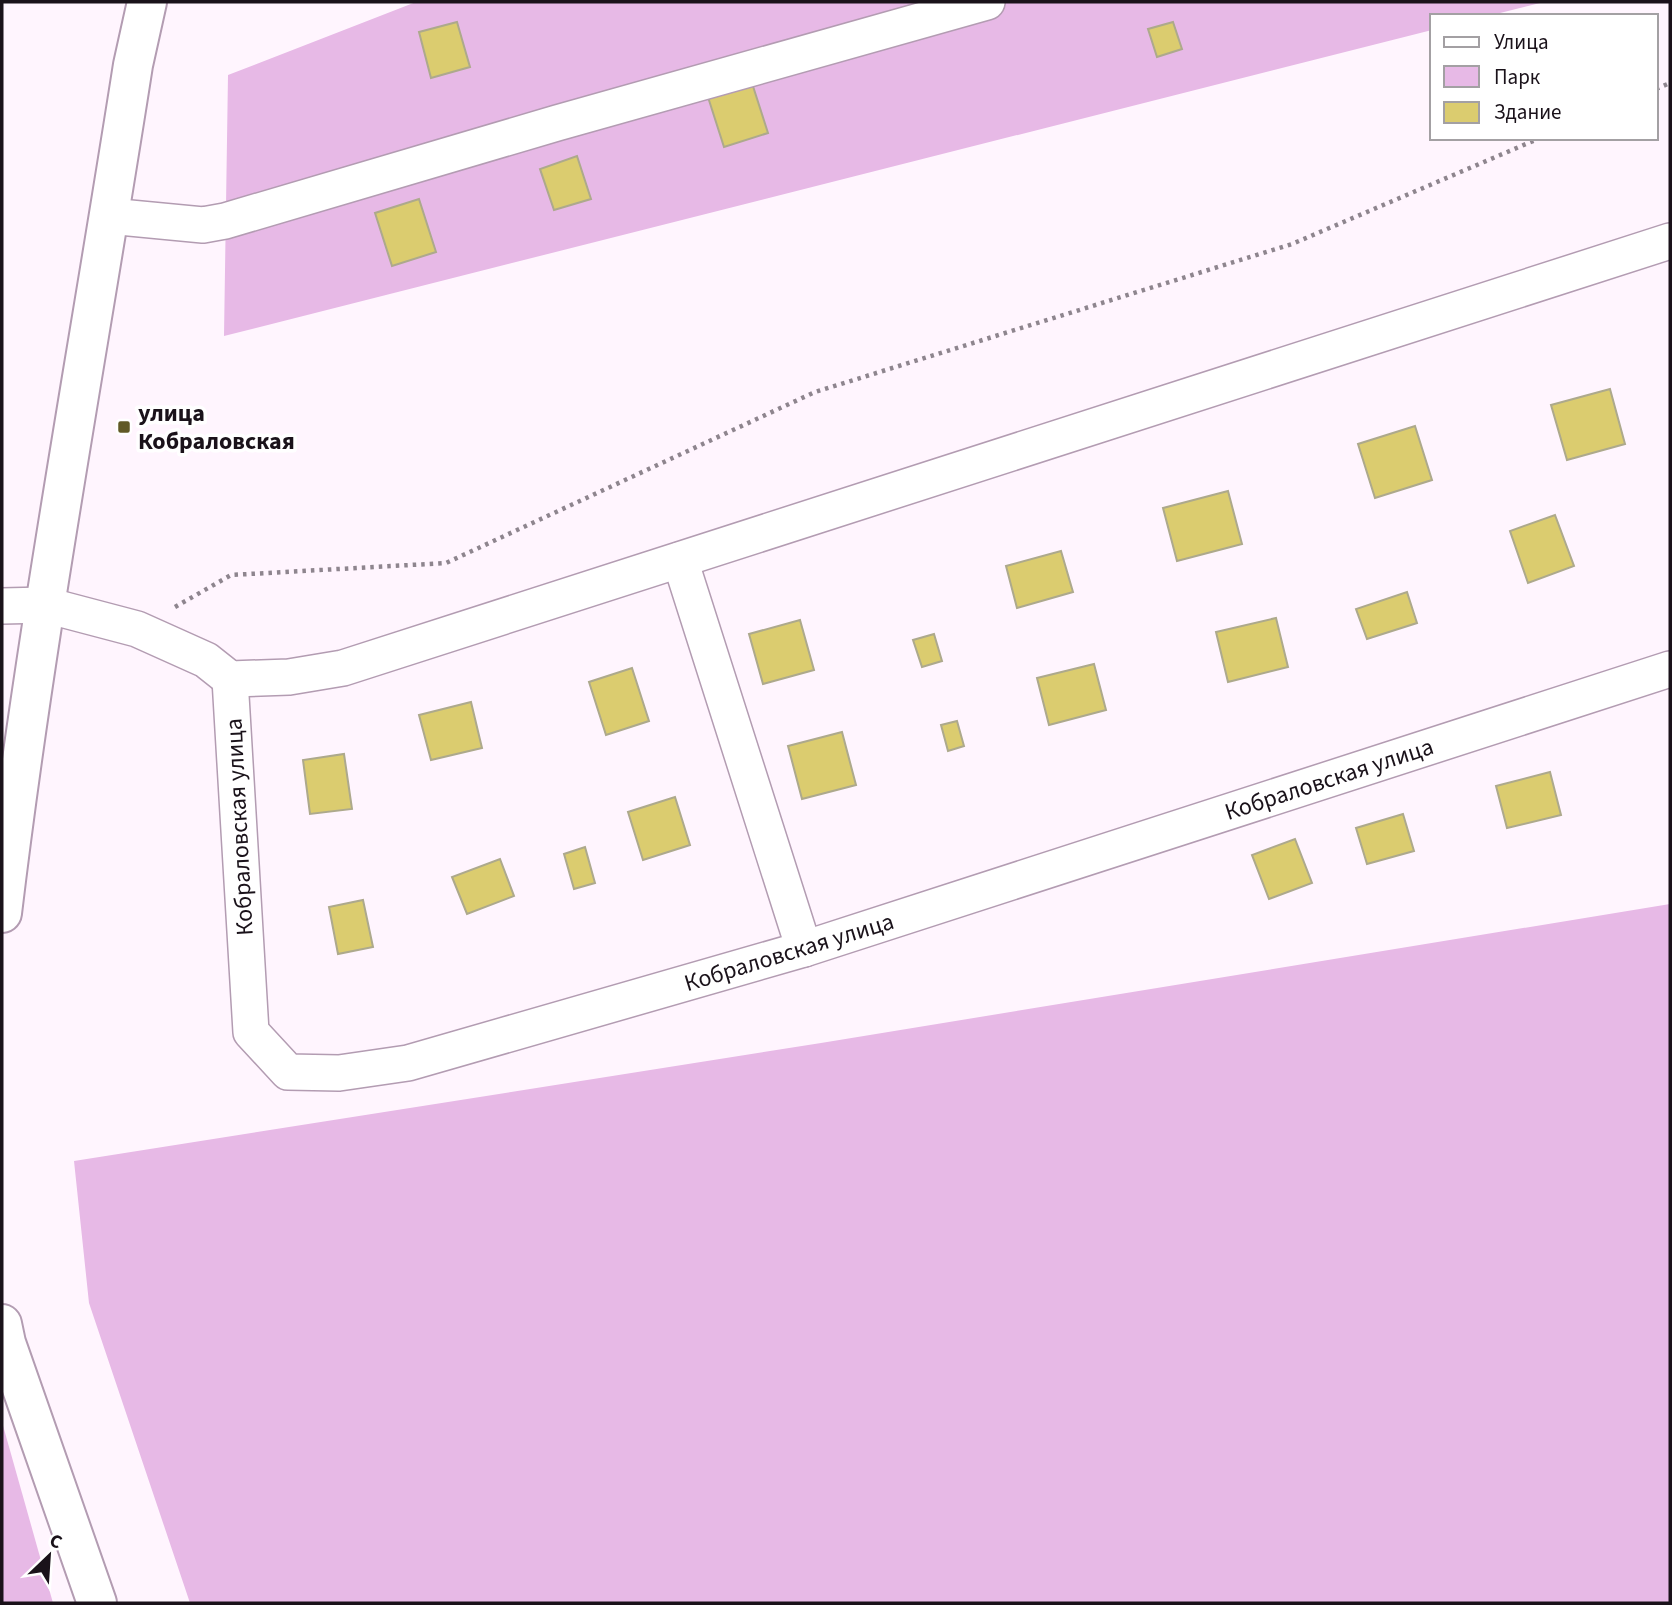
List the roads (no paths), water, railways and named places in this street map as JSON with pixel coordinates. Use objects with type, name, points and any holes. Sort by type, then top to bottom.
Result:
[{"type":"street","points":[[2,913],[13,820],[46,605],[133,65],[147,2]]},
{"type":"street","points":[[109,216],[203,225],[225,221],[557,123],[987,2]]},
{"type":"street","points":[[2,606],[46,605],[137,629],[206,660],[230,679],[289,677],[344,668],[1670,241]]},
{"type":"street","points":[[680,559],[804,949]]},
{"type":"street","name":"Кобраловская улица","points":[[230,679],[251,1032],[288,1072],[339,1073],[408,1063],[804,949],[1670,669]]},
{"type":"street","points":[[2,1324],[6,1343],[97,1603]]},
{"type":"place","name":"улица Кобраловская","points":[[124,427]]}]
